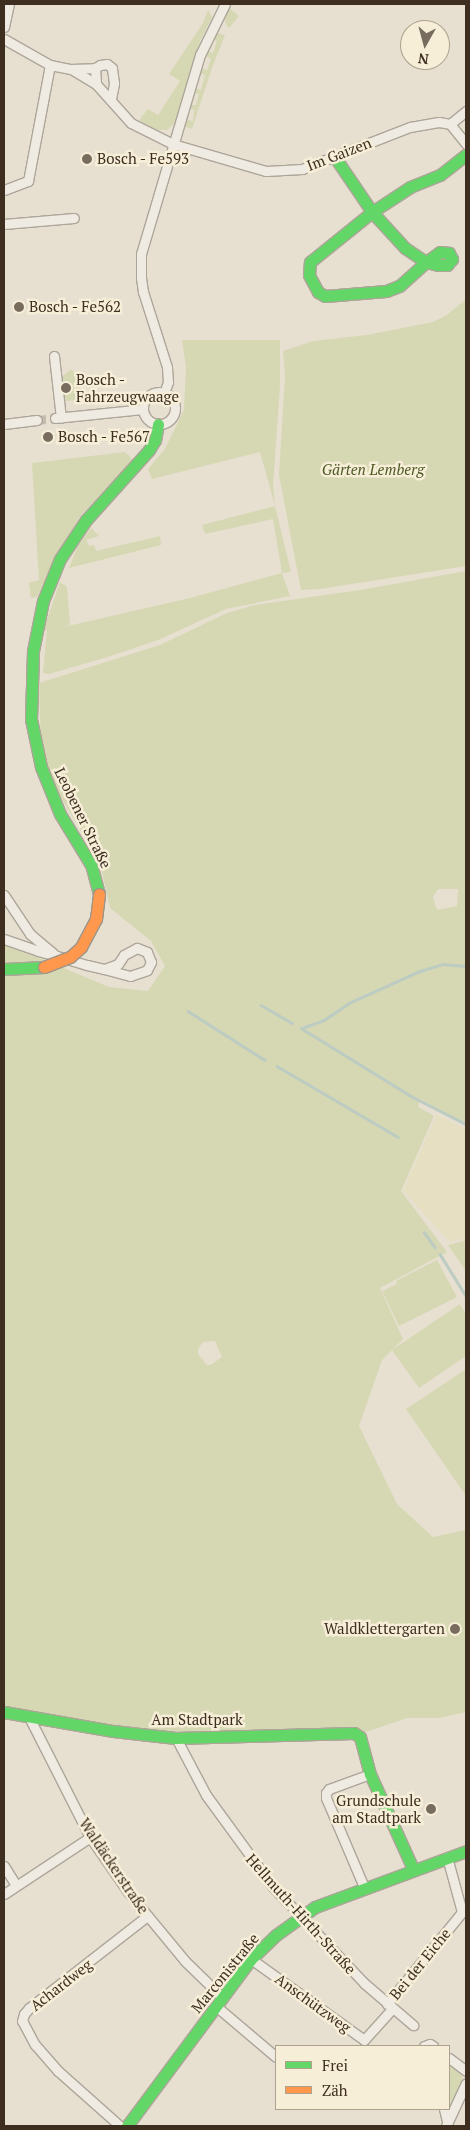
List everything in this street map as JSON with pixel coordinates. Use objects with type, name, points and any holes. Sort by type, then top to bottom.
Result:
[{"type":"street","points":[[4,27],[9,4]]},
{"type":"street","name":"Leobener Straße","points":[[4,969],[44,967],[70,957],[81,947],[96,919],[99,894],[91,865],[60,814],[41,767],[32,719],[30,696],[33,651],[43,601],[60,559],[86,520],[149,450],[155,440],[158,424],[168,420],[174,411],[172,401],[164,394],[168,382],[167,367],[144,292],[140,264],[152,212],[200,56],[225,4]]},
{"type":"street","points":[[4,39],[50,64],[70,69],[96,84],[131,123],[173,144]]},
{"type":"street","points":[[4,190],[28,181],[50,64]]},
{"type":"street","points":[[70,69],[95,68],[107,64],[112,68],[114,83],[110,99]]},
{"type":"street","points":[[95,68],[96,84]]},
{"type":"street","points":[[466,111],[450,124],[466,144]]},
{"type":"street","name":"Im Gaizen","points":[[173,144],[253,168],[275,172],[302,169],[410,127],[439,122],[450,124]]},
{"type":"street","points":[[334,156],[372,212],[405,248],[426,262],[399,286],[386,291],[325,296],[318,292],[308,271],[310,262],[372,212],[410,187],[440,175],[466,155]]},
{"type":"street","points":[[4,224],[74,218]]},
{"type":"street","points":[[54,356],[58,418],[143,409]]},
{"type":"street","points":[[143,409],[149,396],[159,392],[164,394]]},
{"type":"street","points":[[143,409],[148,419],[158,424]]},
{"type":"street","points":[[4,424],[37,420]]},
{"type":"street","points":[[4,895],[30,934],[56,956]]},
{"type":"street","points":[[4,938],[56,956],[104,969],[130,976],[147,970],[151,962],[147,952],[137,948],[124,955],[118,964],[104,969]]},
{"type":"street","name":"Am Stadtpark","points":[[4,1712],[81,1724],[113,1732],[176,1738],[354,1732],[360,1737],[370,1774]]},
{"type":"street","name":"Waldäckerstraße","points":[[29,1717],[90,1837],[146,1916],[220,2002],[275,2056]]},
{"type":"street","name":"Hellmuth-Hirth-Straße","points":[[176,1738],[206,1795],[241,1846],[273,1887],[336,1956],[389,2007],[413,2025]]},
{"type":"street","points":[[364,1887],[326,1798],[326,1792],[329,1789],[370,1774],[413,1869]]},
{"type":"street","points":[[4,1894],[90,1837]]},
{"type":"street","name":"Marconistraße","points":[[126,2126],[251,1959],[276,1935],[315,1907],[364,1887],[466,1851]]},
{"type":"street","name":"Bei der Eiche","points":[[389,2007],[462,1912],[463,1897],[447,1857]]},
{"type":"street","points":[[4,1866],[16,1885]]},
{"type":"street","name":"Achardweg","points":[[120,2126],[58,2071],[35,2045],[22,2021],[24,2014],[29,2008],[99,1955],[146,1916]]},
{"type":"street","name":"Anschützweg","points":[[251,1959],[364,2040],[389,2007]]},
{"type":"street","points":[[450,2059],[466,2071]]},
{"type":"street","points":[[447,2124],[466,2083]]},
{"type":"street","points":[[444,2110],[447,2124]]},
{"type":"shaded area","points":[[437,1114],[466,1130],[466,1238],[450,1242],[403,1191]]},
{"type":"green space","points":[[229,8],[239,16],[229,28],[224,15]]},
{"type":"green space","points":[[208,10],[212,17],[200,41],[175,123],[167,130],[157,130],[140,121],[140,119],[148,109],[158,115],[180,81],[169,74],[203,23]]},
{"type":"green space","points":[[217,33],[225,35],[192,129],[183,126],[185,119],[193,121],[194,110],[189,108],[189,105],[196,105],[199,94],[193,93],[194,88],[201,90],[205,75],[199,73],[201,69],[207,70],[211,59],[205,55],[207,51],[213,53],[217,41],[212,39]]},
{"type":"green space","name":"Gärten Lemberg","points":[[466,299],[466,566],[320,589],[301,590],[279,475],[285,376],[283,351],[313,341],[367,335],[433,322],[447,315]]},
{"type":"green space","points":[[182,340],[280,340],[280,386],[273,485],[275,506],[260,452],[152,479],[148,469],[165,449],[184,410],[186,367]]},
{"type":"green space","points":[[70,370],[75,371],[79,376],[81,400],[65,401],[64,393],[69,392],[68,383],[63,383],[63,376]]},
{"type":"green space","points":[[125,452],[133,460],[81,515],[56,556],[37,597],[31,598],[29,583],[39,580],[32,463]]},
{"type":"green space","points":[[275,506],[291,572],[282,573],[273,519],[205,534],[202,525]]},
{"type":"green space","points":[[91,528],[99,536],[86,540],[89,546],[94,545],[96,551],[160,536],[161,545],[69,568],[77,548]]},
{"type":"green space","points":[[466,571],[466,1125],[420,1099],[418,1107],[434,1116],[401,1191],[447,1252],[380,1288],[403,1339],[382,1360],[359,1426],[397,1504],[433,1537],[466,1530],[466,1712],[439,1718],[407,1718],[363,1733],[179,1736],[4,1708],[4,943],[109,987],[148,991],[165,966],[151,941],[110,908],[100,863],[50,779],[41,745],[39,683],[160,645],[227,613],[255,605],[360,590]],"holes":[[[438,889],[458,889],[457,906],[437,910],[433,897]],[[215,1341],[222,1357],[211,1365],[207,1365],[198,1354],[198,1349],[203,1342]]]},
{"type":"green space","points":[[282,573],[290,596],[226,609],[158,640],[49,674],[43,673],[47,630],[43,631],[60,582],[67,587],[70,625],[55,629],[190,598]]},
{"type":"green space","points":[[466,1240],[466,1271],[448,1245]]},
{"type":"green space","points":[[437,1260],[457,1297],[399,1326],[382,1291],[397,1284],[396,1281]]},
{"type":"green space","points":[[460,1304],[466,1314],[466,1356],[419,1388],[392,1350]]},
{"type":"green space","points":[[466,1369],[466,1496],[406,1409]]},
{"type":"green space","points":[[450,2063],[461,2074],[463,2079],[450,2104]]},
{"type":"waterway","points":[[302,1028],[324,1020],[349,1003],[420,971],[443,964],[466,966]]},
{"type":"waterway","points":[[261,1005],[292,1023]]},
{"type":"waterway","points":[[188,1011],[265,1060]]},
{"type":"waterway","points":[[301,1028],[411,1096],[466,1124]]},
{"type":"waterway","points":[[277,1066],[398,1137]]},
{"type":"waterway","points":[[424,1232],[435,1247]]},
{"type":"waterway","points":[[440,1254],[466,1296]]},
{"type":"tunnel","points":[[37,420],[55,418]]},
{"type":"traffic: fast","points":[[334,156],[372,212],[405,248],[426,262],[438,265],[447,265],[452,259],[449,253],[440,252],[426,262],[399,286],[386,291],[325,296],[318,292],[309,275],[310,262],[372,212],[410,187],[440,175],[466,155]]},
{"type":"traffic: fast","points":[[99,894],[91,865],[60,814],[41,767],[31,719],[33,651],[43,601],[60,559],[86,520],[149,450],[155,440],[158,424]]},
{"type":"traffic: fast","points":[[4,969],[44,967]]},
{"type":"traffic: fast","points":[[4,1712],[113,1731],[176,1738],[354,1733],[360,1737],[370,1774],[413,1869]]},
{"type":"traffic: fast","points":[[127,2126],[251,1959],[276,1935],[315,1907],[466,1851]]},
{"type":"traffic: slow","points":[[44,967],[70,957],[81,947],[96,919],[99,894]]},
{"type":"place","name":"Bosch - Fe593","points":[[87,159]]},
{"type":"place","name":"Bosch - Fe562","points":[[19,307]]},
{"type":"place","name":"Bosch - Fahrzeugwaage","points":[[66,388]]},
{"type":"place","name":"Bosch - Fe567","points":[[48,437]]},
{"type":"place","name":"Waldklettergarten","points":[[455,1629]]},
{"type":"place","name":"Grundschule am Stadtpark","points":[[431,1809]]}]
